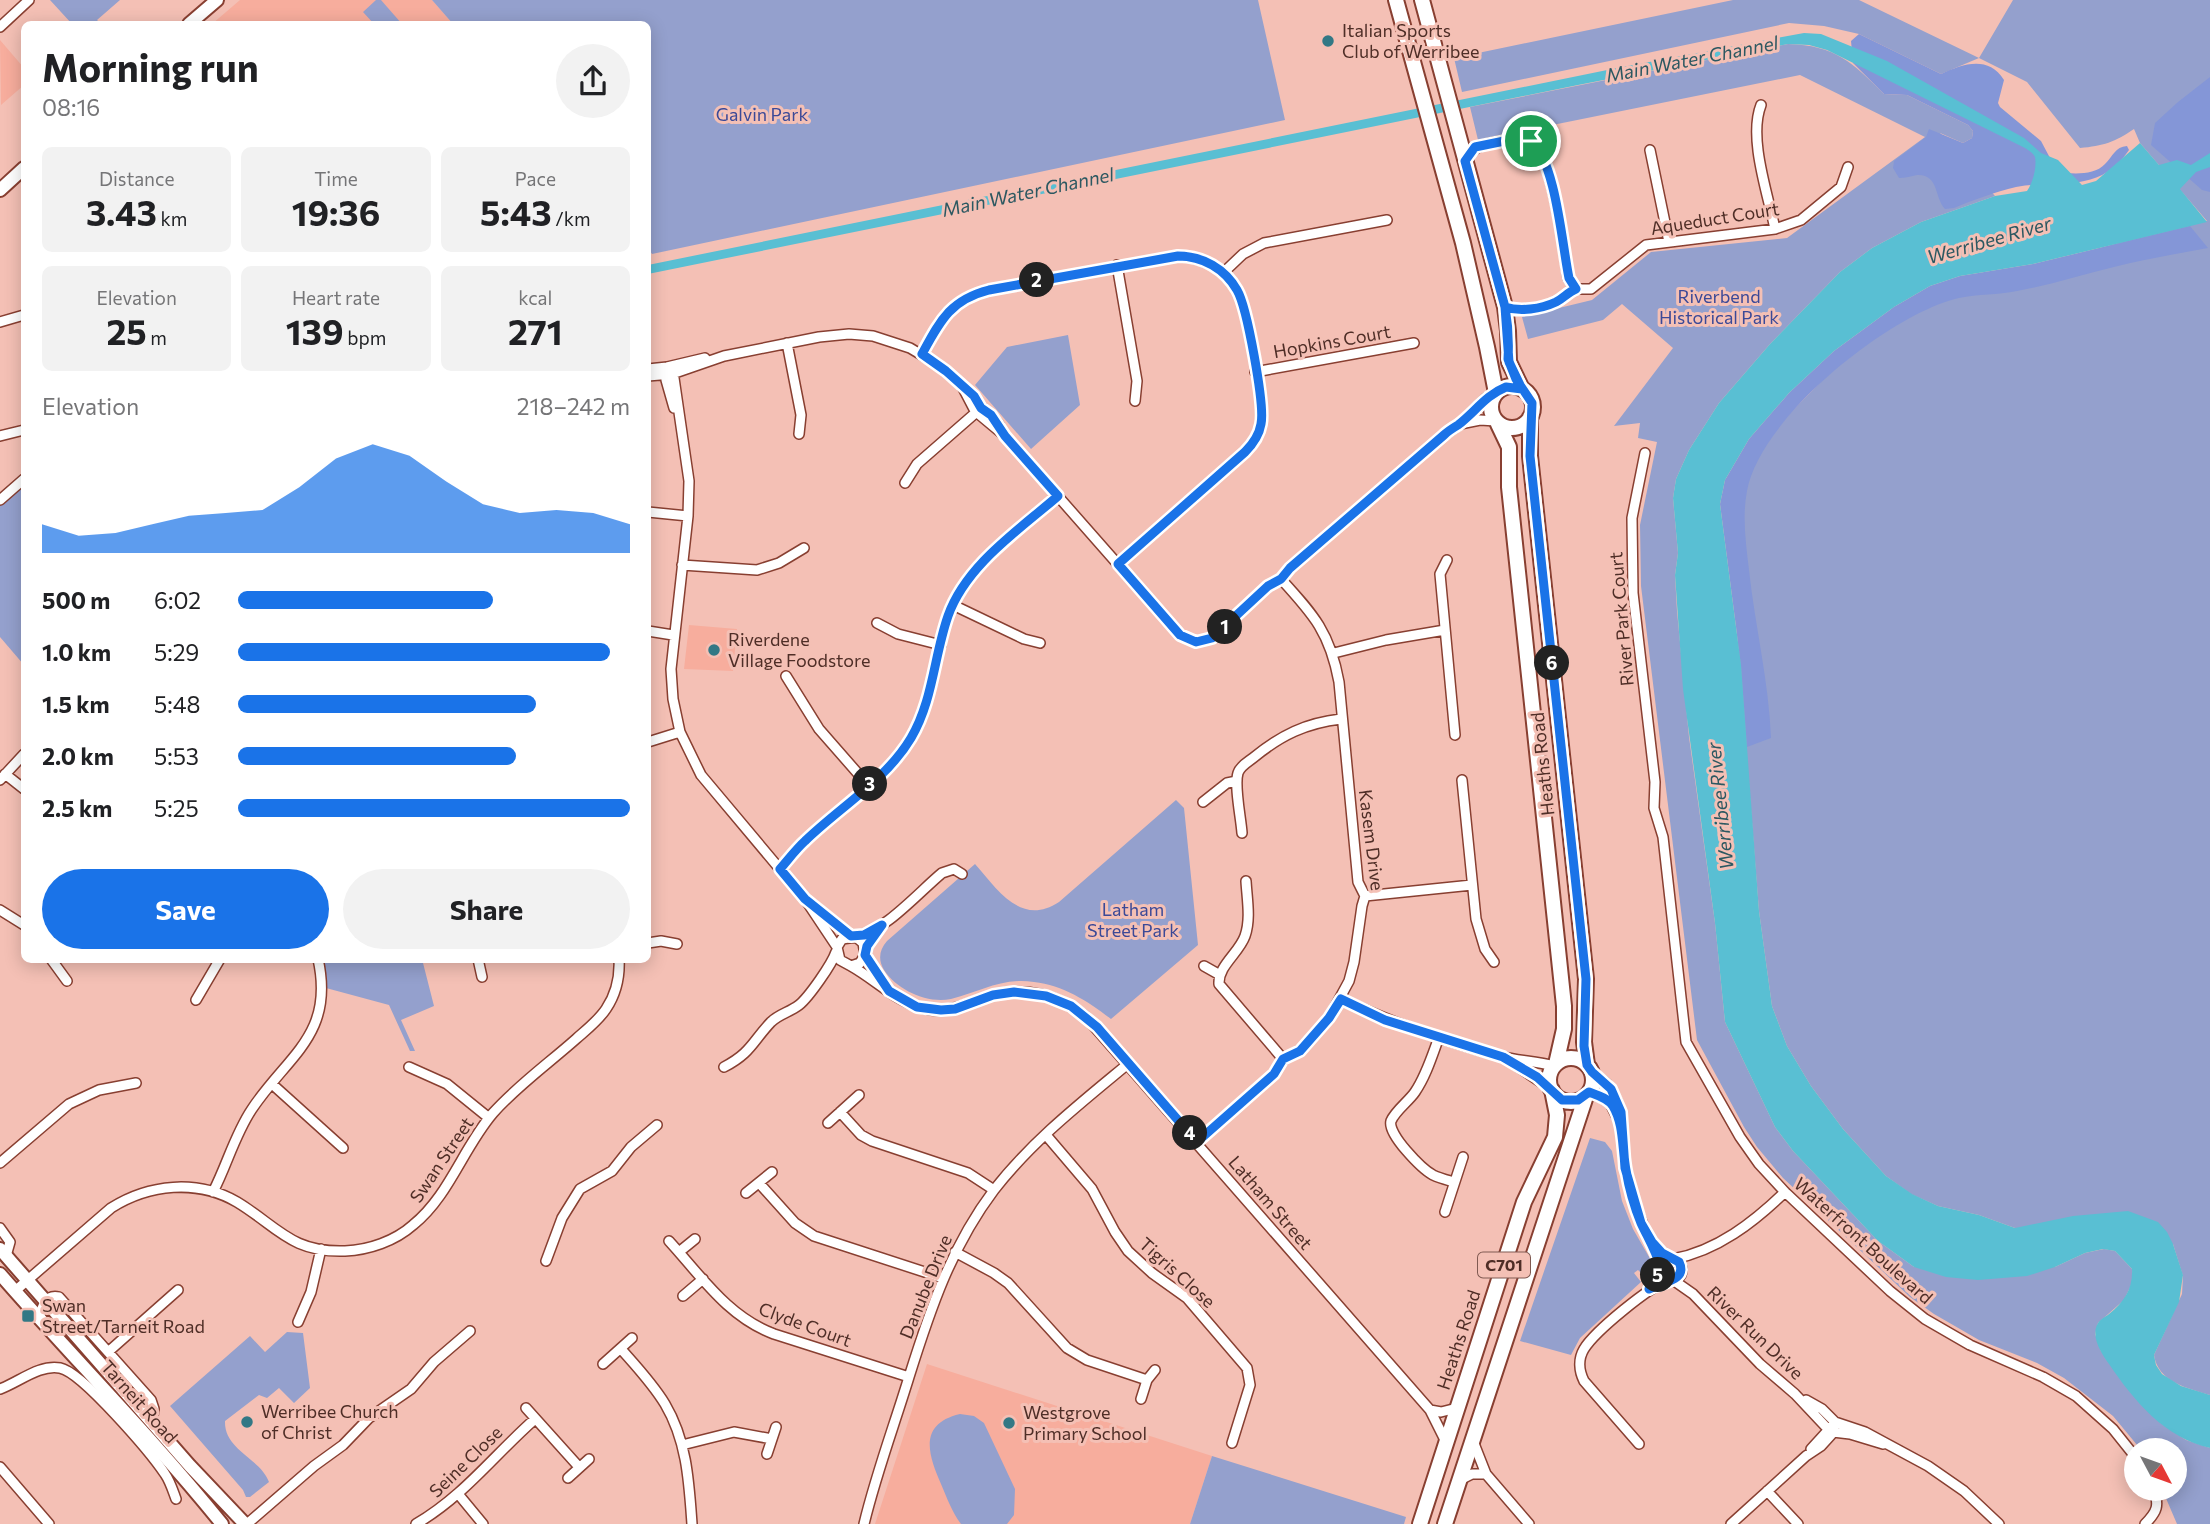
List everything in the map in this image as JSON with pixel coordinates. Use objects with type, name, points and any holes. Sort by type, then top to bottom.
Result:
[{"type":"main road","points":[[192,21],[217,0]]},
{"type":"main road","name":"C701","points":[[1396,0],[1463,243],[1495,395],[1490,409],[1497,422]]},
{"type":"main road","name":"C701","points":[[1422,0],[1505,307],[1509,362],[1532,403],[1530,417]]},
{"type":"main road","points":[[0,190],[21,172]]},
{"type":"main road","points":[[1495,395],[1510,386],[1522,389]]},
{"type":"main road","points":[[1497,422],[1507,428],[1517,428],[1525,424],[1530,417]]},
{"type":"main road","name":"Heaths Road","points":[[1530,417],[1530,456],[1586,979],[1584,1046],[1590,1068]]},
{"type":"main road","name":"Heaths Road","points":[[1497,422],[1509,447],[1509,487],[1564,1006],[1564,1029],[1555,1065]]},
{"type":"main road","points":[[1555,1065],[1563,1059],[1572,1058],[1590,1068]]},
{"type":"main road","name":"C701","points":[[1552,1089],[1549,1077],[1555,1065]]},
{"type":"main road","name":"C701","points":[[1445,1524],[1593,1082],[1590,1068]]},
{"type":"main road","points":[[1552,1089],[1559,1098],[1566,1101],[1577,1101],[1587,1094]]},
{"type":"main road","name":"Heaths Road","points":[[1420,1524],[1524,1202],[1555,1137],[1557,1115],[1552,1089]]},
{"type":"main road","name":"Tarneit Road","points":[[3,1252],[152,1422],[246,1524]]},
{"type":"main road","name":"Tarneit Road","points":[[0,1274],[70,1354],[122,1407],[222,1524]]},
{"type":"street","points":[[0,27],[29,0]]},
{"type":"street","points":[[1761,105],[1757,117],[1756,139],[1775,229]]},
{"type":"street","points":[[1465,161],[1475,147],[1519,138],[1531,141],[1541,152],[1550,176],[1569,278],[1576,289]]},
{"type":"street","points":[[1650,150],[1670,242]]},
{"type":"street","name":"Aqueduct Court","points":[[1505,307],[1515,310],[1529,309],[1556,302],[1576,289],[1591,289],[1646,245],[1775,229],[1801,220],[1841,187],[1848,167]]},
{"type":"street","points":[[1223,274],[1243,254],[1264,243],[1387,220]]},
{"type":"street","points":[[922,354],[948,312],[970,295],[1165,257],[1185,256],[1207,262],[1223,274],[1236,289],[1242,302],[1262,415],[1259,432],[1254,442],[1118,564]]},
{"type":"street","points":[[1117,265],[1137,382],[1135,401]]},
{"type":"street","points":[[0,322],[21,316]]},
{"type":"street","points":[[651,375],[668,372],[695,359],[724,356],[836,334],[861,335],[892,341],[922,354],[946,371],[963,388],[979,410],[1175,629],[1190,641],[1200,642],[1212,638],[1258,597],[1283,581],[1301,560],[1486,398],[1495,395]]},
{"type":"street","points":[[788,343],[801,415],[799,434]]},
{"type":"street","name":"Hopkins Court","points":[[1255,372],[1414,343]]},
{"type":"street","points":[[651,369],[668,372]]},
{"type":"street","points":[[668,372],[672,404],[679,422],[689,481],[688,516],[673,635],[671,676],[680,732],[708,786],[805,899],[837,949],[840,960],[849,965]]},
{"type":"street","points":[[905,483],[918,464],[979,410]]},
{"type":"street","points":[[1458,425],[1480,420],[1497,422]]},
{"type":"street","points":[[0,436],[21,431]]},
{"type":"street","name":"River Park Court","points":[[1645,453],[1632,518],[1633,593],[1655,782],[1649,814],[1663,844],[1686,1042]]},
{"type":"street","points":[[0,500],[21,482]]},
{"type":"street","points":[[777,865],[898,757],[917,728],[953,605],[967,581],[981,564],[1058,496]]},
{"type":"street","points":[[651,512],[688,516]]},
{"type":"street","points":[[682,565],[757,570],[779,563],[804,548]]},
{"type":"street","points":[[1447,560],[1440,574],[1455,735]]},
{"type":"street","name":"Kasem Drive","points":[[1197,1142],[1274,1074],[1283,1059],[1294,1056],[1316,1035],[1341,999],[1354,962],[1365,896],[1358,882],[1334,653],[1317,621],[1283,581]]},
{"type":"street","points":[[953,605],[1024,639],[1040,643]]},
{"type":"street","points":[[877,623],[898,634],[941,645]]},
{"type":"street","points":[[1334,653],[1445,629]]},
{"type":"street","points":[[651,631],[673,635]]},
{"type":"street","points":[[786,676],[819,729],[868,786]]},
{"type":"street","points":[[1242,833],[1237,782],[1240,769],[1272,742],[1302,726],[1341,719]]},
{"type":"street","points":[[651,741],[680,732]]},
{"type":"street","points":[[21,757],[2,777],[21,787]]},
{"type":"street","points":[[1462,780],[1480,950],[1494,962]]},
{"type":"street","points":[[1203,802],[1227,783],[1237,782]]},
{"type":"street","points":[[724,1067],[746,1054],[776,1017],[800,1004],[825,972],[842,939],[864,935],[882,925],[942,873],[954,869],[962,874]]},
{"type":"street","points":[[1246,881],[1248,922],[1244,939],[1220,975],[1219,984],[1283,1059]]},
{"type":"street","points":[[1365,896],[1472,885]]},
{"type":"street","points":[[805,899],[863,943],[865,953]]},
{"type":"street","points":[[0,910],[21,923]]},
{"type":"street","points":[[825,972],[860,963],[882,925]]},
{"type":"street","points":[[651,943],[677,944]]},
{"type":"street","name":"Latham Street","points":[[865,953],[889,991]]},
{"type":"street","points":[[54,963],[67,982]]},
{"type":"street","points":[[196,1000],[218,963]]},
{"type":"street","points":[[218,1194],[244,1123],[272,1084],[297,1056],[311,1032],[320,1003],[319,963]]},
{"type":"street","points":[[479,963],[482,976]]},
{"type":"street","name":"Swan Street","points":[[15,1291],[103,1214],[129,1197],[172,1187],[190,1187],[218,1194],[243,1206],[286,1237],[321,1249],[344,1251],[392,1239],[411,1228],[433,1206],[489,1118],[602,1015],[617,986],[619,963]]},
{"type":"street","name":"Latham Street","points":[[849,965],[917,1007],[955,1009],[1005,993],[1024,992],[1064,1002],[1085,1016],[1129,1063],[1430,1410],[1446,1442]]},
{"type":"street","points":[[1204,966],[1220,975]]},
{"type":"street","points":[[1341,999],[1385,1020],[1503,1057],[1555,1065]]},
{"type":"street","points":[[1439,1037],[1424,1077],[1415,1093],[1393,1118],[1391,1126],[1395,1136],[1423,1168],[1454,1182]]},
{"type":"street","name":"Waterfront Boulevard","points":[[1686,1042],[1759,1164],[1890,1291],[1925,1318],[1970,1345],[2043,1377],[2076,1396],[2113,1429],[2124,1443]]},
{"type":"street","points":[[1503,1057],[1552,1089]]},
{"type":"street","name":"Danube Drive","points":[[862,1524],[909,1377],[943,1278],[955,1252],[994,1190],[1024,1156],[1129,1063]]},
{"type":"street","points":[[410,1068],[447,1084],[489,1118]]},
{"type":"street","points":[[1590,1068],[1607,1084],[1621,1112],[1625,1168],[1632,1198],[1641,1223],[1652,1242],[1663,1277],[1671,1280]]},
{"type":"street","points":[[0,1163],[69,1104],[99,1090],[135,1083]]},
{"type":"street","points":[[272,1084],[343,1148]]},
{"type":"street","points":[[1587,1094],[1606,1099],[1612,1105],[1622,1136]]},
{"type":"street","points":[[828,1123],[859,1095]]},
{"type":"street","points":[[840,1112],[861,1135],[872,1141],[968,1173],[994,1190]]},
{"type":"street","points":[[546,1261],[562,1219],[580,1189],[612,1171],[636,1141],[657,1125]]},
{"type":"street","name":"Tigris Close","points":[[1046,1135],[1092,1189],[1128,1251],[1152,1273],[1187,1298],[1247,1368],[1250,1385],[1233,1443]]},
{"type":"street","points":[[1445,1212],[1463,1157]]},
{"type":"street","points":[[746,1193],[772,1172]]},
{"type":"street","points":[[759,1183],[795,1223],[814,1236],[943,1278]]},
{"type":"street","points":[[1639,1444],[1588,1387],[1580,1366],[1584,1349],[1649,1289],[1664,1262],[1693,1254],[1744,1228],[1785,1192]]},
{"type":"street","name":"Tarneit Road","points":[[0,1228],[10,1242],[3,1252]]},
{"type":"street","points":[[679,1252],[695,1239]]},
{"type":"street","name":"Clyde Court","points":[[669,1241],[729,1307],[763,1330],[909,1377]]},
{"type":"street","points":[[1652,1242],[1671,1259],[1679,1262],[1682,1270]]},
{"type":"street","points":[[298,1322],[312,1292],[321,1249]]},
{"type":"street","points":[[955,1252],[1008,1283],[1067,1348],[1087,1360],[1147,1380]]},
{"type":"street","points":[[1649,1289],[1679,1278],[1693,1254]]},
{"type":"street","name":"River Run Drive","points":[[1682,1270],[1693,1294]]},
{"type":"street","points":[[683,1296],[703,1279]]},
{"type":"street","name":"River Run Drive","points":[[1671,1280],[1693,1294],[1760,1364],[1795,1394],[1822,1409],[1832,1428],[1858,1429],[1911,1456],[1946,1477],[1999,1524]]},
{"type":"street","points":[[108,1352],[178,1290]]},
{"type":"street","name":"Tarneit Road","points":[[46,1301],[51,1296],[59,1297],[151,1400],[155,1409],[152,1422]]},
{"type":"street","points":[[39,1318],[46,1301]]},
{"type":"street","points":[[246,1524],[343,1445],[369,1418],[411,1389],[434,1362],[470,1331]]},
{"type":"street","points":[[603,1364],[632,1338]]},
{"type":"street","points":[[621,1349],[664,1402],[682,1445],[688,1476],[691,1524]]},
{"type":"street","points":[[0,1389],[47,1368],[62,1368],[74,1374],[165,1473],[176,1499]]},
{"type":"street","points":[[1141,1399],[1147,1380],[1155,1370]]},
{"type":"street","points":[[526,1408],[579,1467]]},
{"type":"street","points":[[1430,1410],[1441,1412],[1457,1408]]},
{"type":"street","name":"Seine Close","points":[[416,1524],[459,1495],[506,1444],[535,1419]]},
{"type":"street","points":[[768,1454],[776,1427]]},
{"type":"street","points":[[1731,1524],[1806,1456],[1832,1428]]},
{"type":"street","points":[[682,1445],[734,1432],[772,1439]]},
{"type":"street","points":[[1472,1439],[1486,1474],[1529,1524]]},
{"type":"street","points":[[568,1478],[589,1459]]},
{"type":"street","points":[[0,1467],[49,1524]]},
{"type":"street","points":[[1458,1481],[1472,1474],[1486,1474]]},
{"type":"street","points":[[1768,1491],[1798,1524]]},
{"type":"street","points":[[459,1495],[483,1524]]},
{"type":"street","points":[[2145,1524],[2158,1508],[2157,1502]]},
{"type":"shaded area","points":[[240,0],[432,0],[450,21],[216,21]]},
{"type":"shaded area","points":[[1859,34],[1941,74],[1975,64],[1983,64],[1998,72],[2004,80],[1998,103],[2000,107],[2041,141],[2050,158],[2066,173],[2092,172],[2105,164],[2120,148],[2127,146],[2129,150],[2105,174],[2091,179],[2016,187],[1945,209],[1929,178],[1917,175],[1899,178],[1893,168],[1894,161],[1926,137],[1929,129],[1963,143],[1972,138],[1973,131],[1968,125],[1907,95],[1884,94],[1853,63],[1851,41]]},
{"type":"shaded area","points":[[0,40],[21,64],[21,88],[1,105]]},
{"type":"shaded area","points":[[2210,77],[2210,192],[2202,190],[2151,145],[2155,123]]},
{"type":"shaded area","points":[[2190,226],[2208,248],[2126,264],[2029,289],[1959,298],[1930,308],[1865,347],[1801,402],[1776,432],[1757,462],[1747,491],[1746,540],[1768,696],[1771,738],[1747,747],[1741,665],[1720,504],[1725,480],[1749,439],[1789,393],[1834,351],[1894,307],[1930,286],[1960,276],[2033,264]]},
{"type":"shaded area","points":[[689,625],[737,629],[733,671],[684,669]]},
{"type":"shaded area","name":"Westgrove Primary School","points":[[927,1364],[1212,1456],[1190,1524],[875,1524]]},
{"type":"green space","points":[[50,0],[120,0],[98,21],[69,21]]},
{"type":"green space","points":[[376,0],[381,0],[399,21],[371,21],[363,12]]},
{"type":"green space","name":"Galvin Park","points":[[432,0],[1258,0],[1285,120],[652,254],[651,21],[450,21]]},
{"type":"green space","points":[[1733,0],[1859,0],[1979,58],[1941,74],[1859,34],[1824,26],[1789,23],[1462,92],[1454,58]]},
{"type":"green space","points":[[2013,0],[2210,0],[2210,1395],[2167,1378],[2161,1372],[2154,1355],[2182,1294],[2183,1276],[2173,1244],[2015,1228],[1979,1215],[1938,1206],[1911,1194],[1886,1176],[1843,1129],[1811,1086],[1787,1046],[1772,1006],[1759,911],[1725,480],[1894,307],[2132,239],[2207,221],[2140,143],[2134,129],[2109,143],[2080,148],[2027,82],[1979,58]]},
{"type":"green space","name":"Riverbend Historical Park","points":[[1788,44],[1831,52],[1863,73],[1884,94],[1907,95],[1968,125],[1973,131],[1972,138],[1963,143],[1940,133],[1995,196],[1921,222],[1872,248],[1840,272],[1770,344],[1719,403],[1689,450],[1676,479],[1673,498],[1678,553],[1675,575],[1677,611],[1689,737],[1715,923],[1725,1022],[1775,1127],[1793,1151],[1878,1241],[1914,1267],[2055,1267],[2085,1253],[2104,1249],[2115,1251],[2132,1269],[2133,1281],[2124,1300],[2098,1323],[2095,1334],[2101,1351],[2162,1424],[2183,1438],[2131,1438],[2113,1416],[2064,1378],[2037,1363],[1979,1340],[1910,1297],[1783,1178],[1744,1127],[1697,1040],[1641,586],[1640,525],[1657,442],[1638,438],[1640,423],[1614,426],[1673,348],[1622,304],[1603,320],[1528,339],[1522,317],[1592,300],[1651,252],[1787,238],[1925,137],[1800,75],[1478,140],[1470,107]]},
{"type":"green space","points":[[1068,335],[1080,405],[1031,449],[975,385],[1007,347]]},
{"type":"green space","points":[[21,488],[21,662],[0,637],[0,506]]},
{"type":"green space","name":"Latham Street Park","points":[[1176,800],[1184,808],[1198,945],[1111,1019],[1075,995],[1045,984],[1012,982],[942,1000],[913,994],[897,984],[884,970],[880,955],[887,941],[975,864],[1011,902],[1022,908],[1045,909],[1059,902]]},
{"type":"green space","points":[[324,963],[423,963],[434,1006],[401,1020],[415,1051],[410,1051],[389,1005],[326,988]]},
{"type":"green space","points":[[1590,1138],[1605,1142],[1612,1151],[1622,1201],[1633,1229],[1652,1262],[1651,1273],[1646,1278],[1638,1270],[1634,1273],[1641,1282],[1580,1338],[1571,1355],[1520,1341]]},
{"type":"green space","name":"Werribee Church of Christ","points":[[287,1332],[303,1333],[310,1388],[294,1403],[279,1388],[267,1398],[259,1395],[225,1421],[230,1439],[258,1466],[269,1482],[250,1497],[246,1497],[243,1490],[170,1406],[250,1336],[265,1352]]},
{"type":"green space","points":[[960,1414],[974,1416],[984,1423],[1015,1489],[1014,1515],[1007,1524],[961,1524],[936,1473],[930,1451],[932,1433],[937,1425]]},
{"type":"green space","points":[[2188,1441],[2210,1448],[2210,1524],[2177,1524],[2168,1502],[2188,1502]]},
{"type":"green space","points":[[1212,1456],[1406,1517],[1404,1524],[1190,1524]]},
{"type":"water","points":[[1804,33],[1821,34],[1887,61],[2024,138],[2041,153],[2058,160],[2082,185],[2096,181],[2140,143],[2159,165],[2177,160],[2191,165],[2210,153],[2210,167],[2196,172],[2180,189],[2207,222],[2033,264],[1960,276],[1930,286],[1894,307],[1834,351],[1789,393],[1749,439],[1725,480],[1720,504],[1741,665],[1759,911],[1772,1006],[1787,1046],[1811,1086],[1843,1129],[1886,1176],[1912,1194],[1938,1206],[1979,1215],[2015,1228],[2073,1216],[2128,1211],[2158,1222],[2173,1244],[2183,1275],[2179,1302],[2154,1355],[2156,1365],[2162,1374],[2181,1386],[2210,1395],[2210,1448],[2179,1436],[2152,1416],[2129,1391],[2101,1351],[2095,1335],[2097,1325],[2123,1300],[2132,1276],[2132,1269],[2115,1251],[2103,1249],[2085,1253],[2027,1276],[1978,1280],[1946,1277],[1914,1267],[1878,1241],[1793,1151],[1775,1127],[1725,1022],[1715,923],[1683,689],[1675,575],[1678,553],[1673,498],[1676,479],[1689,450],[1719,403],[1770,344],[1840,272],[1872,248],[1921,222],[1995,196],[2027,191],[2033,179],[2035,165],[2035,157],[2031,152],[1827,50],[1809,45],[1788,44],[651,273],[651,264],[1617,68]]},
{"type":"place","name":"Italian Sports Club of Werribee","points":[[1328,41]]},
{"type":"place","name":"Riverdene Village Foodstore","points":[[714,650]]},
{"type":"place","name":"Swan Street/Tarneit Road","points":[[28,1316]]},
{"type":"place","name":"Werribee Church of Christ","points":[[247,1422]]},
{"type":"place","name":"Westgrove Primary School","points":[[1009,1423]]},
{"type":"route","points":[[1531,141],[1519,138],[1475,147],[1465,161],[1505,307],[1508,331],[1509,362],[1522,389],[1510,386],[1486,398],[1290,568],[1281,579],[1268,586],[1212,638],[1204,641],[1190,641],[1180,635],[1118,564],[1245,452],[1259,432],[1262,407],[1242,302],[1236,289],[1213,265],[1193,257],[1178,256],[989,290],[970,295],[958,302],[940,323],[922,354],[974,396],[981,408],[991,415],[1005,436],[1058,496],[981,564],[960,592],[948,615],[921,719],[906,747],[890,766],[804,842],[780,869],[805,899],[851,936],[864,935],[882,925],[867,946],[865,955],[889,991],[908,1003],[932,1010],[947,1010],[993,995],[1024,992],[1037,993],[1071,1006],[1097,1027],[1197,1142],[1274,1074],[1283,1059],[1300,1051],[1316,1035],[1341,999],[1385,1020],[1503,1057],[1537,1077],[1562,1100],[1578,1100],[1589,1092],[1602,1097],[1609,1101],[1615,1110],[1622,1136],[1625,1168],[1632,1198],[1641,1223],[1652,1242],[1661,1268],[1649,1289],[1676,1279],[1681,1275],[1682,1268],[1679,1262],[1670,1259],[1658,1249],[1641,1223],[1625,1168],[1621,1112],[1611,1089],[1592,1072],[1585,1057],[1586,979],[1529,450],[1533,405],[1529,396],[1522,389],[1513,374],[1510,368],[1508,359],[1505,307],[1515,310],[1529,309],[1556,302],[1576,289],[1569,278],[1550,176],[1541,152],[1531,141]]},
{"type":"water label","name":"Main Water Channel","points":[[1692,59]]},
{"type":"water label","name":"Main Water Channel","points":[[1028,192]]},
{"type":"water label","name":"Werribee River","points":[[1989,240]]},
{"type":"water label","name":"Werribee River","points":[[1720,806]]}]
